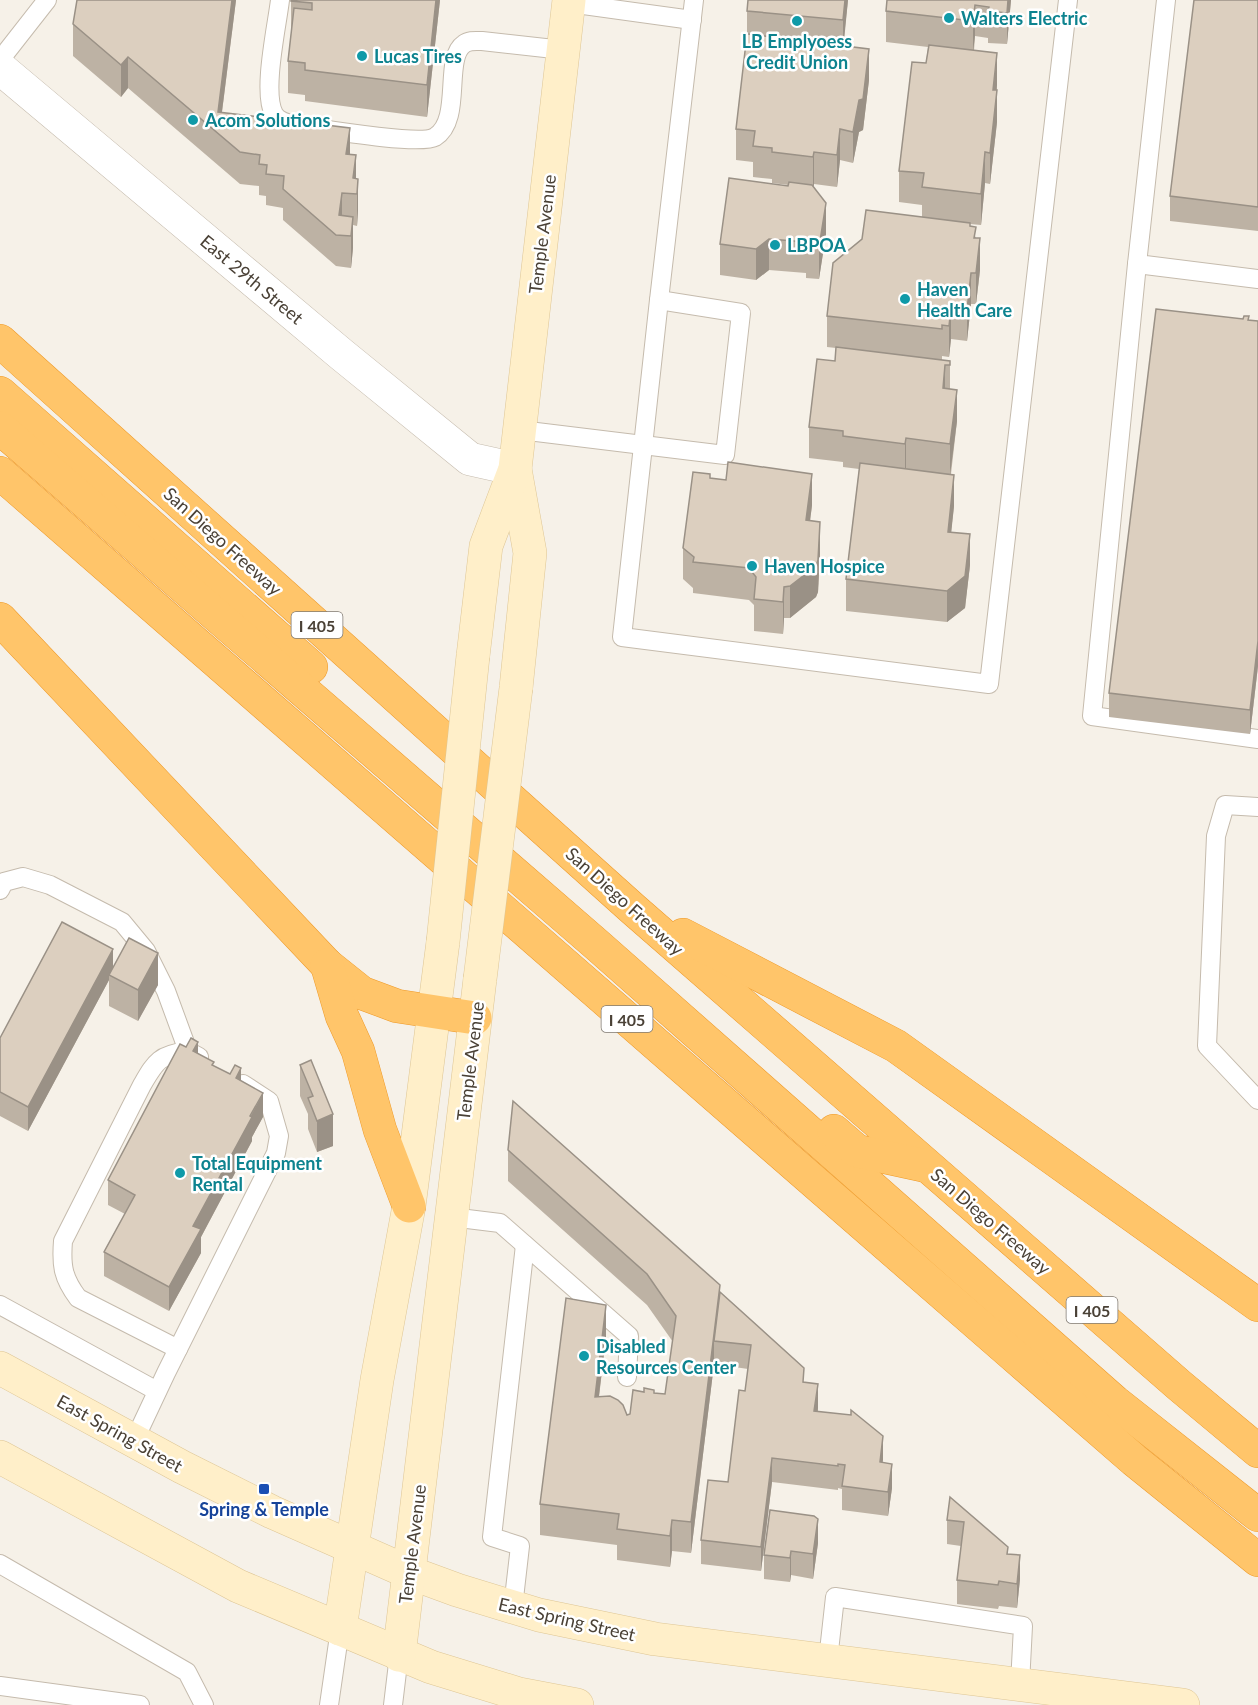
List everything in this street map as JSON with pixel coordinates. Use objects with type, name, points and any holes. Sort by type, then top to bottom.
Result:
[{"type":"highway","name":"San Diego Freeway","points":[[0,341],[633,909],[1180,1386],[1258,1451]]},
{"type":"highway","points":[[0,393],[857,1151],[928,1167]]},
{"type":"highway","points":[[0,428],[587,936],[1115,1402],[1258,1515]]},
{"type":"highway","name":"I 405","points":[[0,473],[1091,1422],[1258,1560]]},
{"type":"highway","points":[[0,619],[327,965],[362,993],[397,1006],[475,1018]]},
{"type":"highway","points":[[633,909],[896,1046],[1258,1305]]},
{"type":"highway","points":[[327,965],[342,1016],[358,1051],[380,1130],[409,1206]]},
{"type":"main road","name":"Temple Avenue","points":[[340,1629],[377,1380],[409,1206],[443,942],[486,546],[515,469],[569,2]]},
{"type":"main road","name":"Temple Avenue","points":[[399,1655],[516,688],[530,553],[515,469]]},
{"type":"main road","name":"East Spring Street","points":[[0,1368],[134,1441],[272,1512],[408,1572],[538,1615],[655,1639],[1183,1705]]},
{"type":"main road","points":[[0,1457],[238,1586],[431,1667],[519,1694],[577,1705]]},
{"type":"street","name":"East 29th Street","points":[[0,69],[470,459],[515,469]]},
{"type":"lane","points":[[0,60],[47,0]]},
{"type":"lane","points":[[280,0],[269,86],[270,103],[274,116],[294,125],[385,137],[422,139],[435,137],[446,124],[450,111],[455,61],[464,44],[470,41],[482,41],[563,50]]},
{"type":"lane","points":[[694,0],[658,300],[622,637],[989,684],[1068,0]]},
{"type":"lane","points":[[1166,0],[1092,716],[1258,739]]},
{"type":"lane","points":[[569,2],[692,20]]},
{"type":"lane","points":[[1137,264],[1258,279]]},
{"type":"lane","points":[[520,430],[725,455],[741,313],[658,300]]},
{"type":"lane","points":[[1258,807],[1226,805],[1216,836],[1207,1046],[1258,1100]]},
{"type":"lane","points":[[0,890],[4,882],[23,877],[50,885],[122,922],[146,951],[166,991],[188,1051]]},
{"type":"lane","points":[[178,1349],[78,1299],[68,1284],[61,1262],[63,1241],[141,1085],[155,1063],[171,1053],[188,1051],[209,1063]]},
{"type":"lane","points":[[134,1441],[276,1153],[279,1136],[270,1101],[229,1076]]},
{"type":"lane","points":[[451,1217],[500,1223],[629,1336],[627,1377]]},
{"type":"lane","points":[[513,1607],[520,1546],[492,1537],[525,1245]]},
{"type":"lane","points":[[0,1305],[157,1391]]},
{"type":"lane","points":[[0,1564],[187,1672],[204,1705]]},
{"type":"lane","points":[[828,1660],[835,1597],[1023,1626],[1020,1684]]},
{"type":"lane","points":[[329,1705],[340,1629]]},
{"type":"lane","points":[[393,1705],[399,1655]]},
{"type":"lane","points":[[0,1686],[140,1705]]},
{"type":"building","name":"Acom Solutions","points":[[77,0],[232,0],[218,112],[350,128],[346,154],[356,155],[353,178],[358,179],[357,194],[342,193],[339,215],[353,217],[351,236],[336,235],[283,189],[284,176],[266,174],[267,165],[259,164],[260,155],[240,152],[128,57],[121,65],[73,24]]},
{"type":"building","name":"Lucas Tires","points":[[291,0],[436,0],[427,85],[305,70],[305,63],[288,61],[294,8],[312,10],[312,3]]},
{"type":"building","points":[[748,0],[845,0],[843,20],[747,11]]},
{"type":"building","points":[[887,0],[1008,0],[1007,13],[988,11],[989,7],[975,5],[973,21],[886,11]]},
{"type":"building","points":[[1194,0],[1258,0],[1258,207],[1170,196]]},
{"type":"building","points":[[747,34],[869,49],[863,99],[859,100],[853,132],[840,129],[837,155],[814,152],[813,157],[772,152],[772,148],[753,146],[755,131],[736,129]]},
{"type":"building","points":[[929,45],[997,53],[993,90],[997,90],[990,153],[985,152],[981,194],[922,187],[924,173],[899,171],[912,62],[926,63]]},
{"type":"building","points":[[729,178],[788,186],[789,182],[812,185],[826,203],[819,247],[806,246],[806,242],[769,239],[756,249],[720,244]]},
{"type":"building","name":"Haven Health Care","points":[[866,210],[970,223],[970,226],[976,227],[974,238],[980,238],[976,273],[971,273],[967,310],[951,308],[949,326],[942,325],[942,329],[827,316],[833,263],[862,239]]},
{"type":"building","points":[[1156,309],[1243,319],[1244,316],[1249,316],[1248,320],[1258,321],[1258,641],[1250,710],[1109,693]]},
{"type":"building","points":[[836,347],[950,361],[950,365],[945,365],[943,388],[957,390],[950,444],[906,438],[905,444],[843,436],[843,431],[809,427],[817,359],[835,361]]},
{"type":"building","name":"Haven Hospice","points":[[728,462],[812,474],[806,520],[820,522],[818,560],[816,566],[790,586],[784,587],[783,602],[754,599],[756,577],[749,568],[693,562],[694,557],[683,548],[693,472],[710,474],[710,478],[726,480]]},
{"type":"building","points":[[860,463],[954,475],[948,532],[970,534],[965,576],[947,591],[846,579]]},
{"type":"building","points":[[62,922],[113,949],[28,1107],[0,1092],[0,1038]]},
{"type":"building","points":[[129,938],[158,953],[138,990],[109,975]]},
{"type":"building","name":"Total Equipment Rental","points":[[191,1038],[198,1042],[193,1051],[214,1062],[212,1065],[230,1074],[235,1065],[241,1068],[236,1078],[263,1093],[193,1226],[201,1229],[169,1287],[104,1252],[135,1195],[108,1180],[180,1044],[186,1047]]},
{"type":"building","points":[[311,1060],[333,1114],[317,1121],[308,1098],[313,1096],[300,1065]]},
{"type":"building","name":"Disabled Resources Center","points":[[513,1101],[720,1285],[691,1522],[672,1520],[670,1536],[617,1529],[619,1514],[540,1504],[566,1298],[606,1305],[595,1397],[610,1396],[618,1400],[627,1415],[630,1414],[633,1390],[644,1392],[644,1388],[654,1390],[654,1393],[665,1394],[676,1316],[647,1274],[508,1150]]},
{"type":"building","points":[[720,1292],[804,1368],[803,1382],[818,1384],[814,1411],[851,1415],[851,1410],[883,1436],[880,1462],[892,1464],[888,1492],[842,1486],[845,1465],[772,1458],[761,1547],[701,1540],[708,1480],[728,1482],[739,1390],[745,1391],[751,1345],[714,1341]]},
{"type":"building","points":[[950,1497],[1008,1547],[1007,1554],[1020,1555],[1017,1584],[999,1581],[998,1585],[957,1580],[964,1522],[947,1520]]},
{"type":"building","points":[[770,1510],[814,1516],[818,1519],[813,1554],[791,1551],[790,1558],[764,1555]]},
{"type":"place","name":"Walters Electric","points":[[949,18]]},
{"type":"place","name":"LB Emplyoess Credit Union","points":[[797,21]]},
{"type":"place","name":"Lucas Tires","points":[[362,56]]},
{"type":"place","name":"Acom Solutions","points":[[193,120]]},
{"type":"place","name":"LBPOA","points":[[775,245]]},
{"type":"place","name":"Haven Health Care","points":[[905,299]]},
{"type":"place","name":"Haven Hospice","points":[[752,566]]},
{"type":"place","name":"Total Equipment Rental","points":[[180,1173]]},
{"type":"place","name":"Disabled Resources Center","points":[[584,1356]]},
{"type":"place","name":"Spring & Temple","points":[[264,1489]]}]
